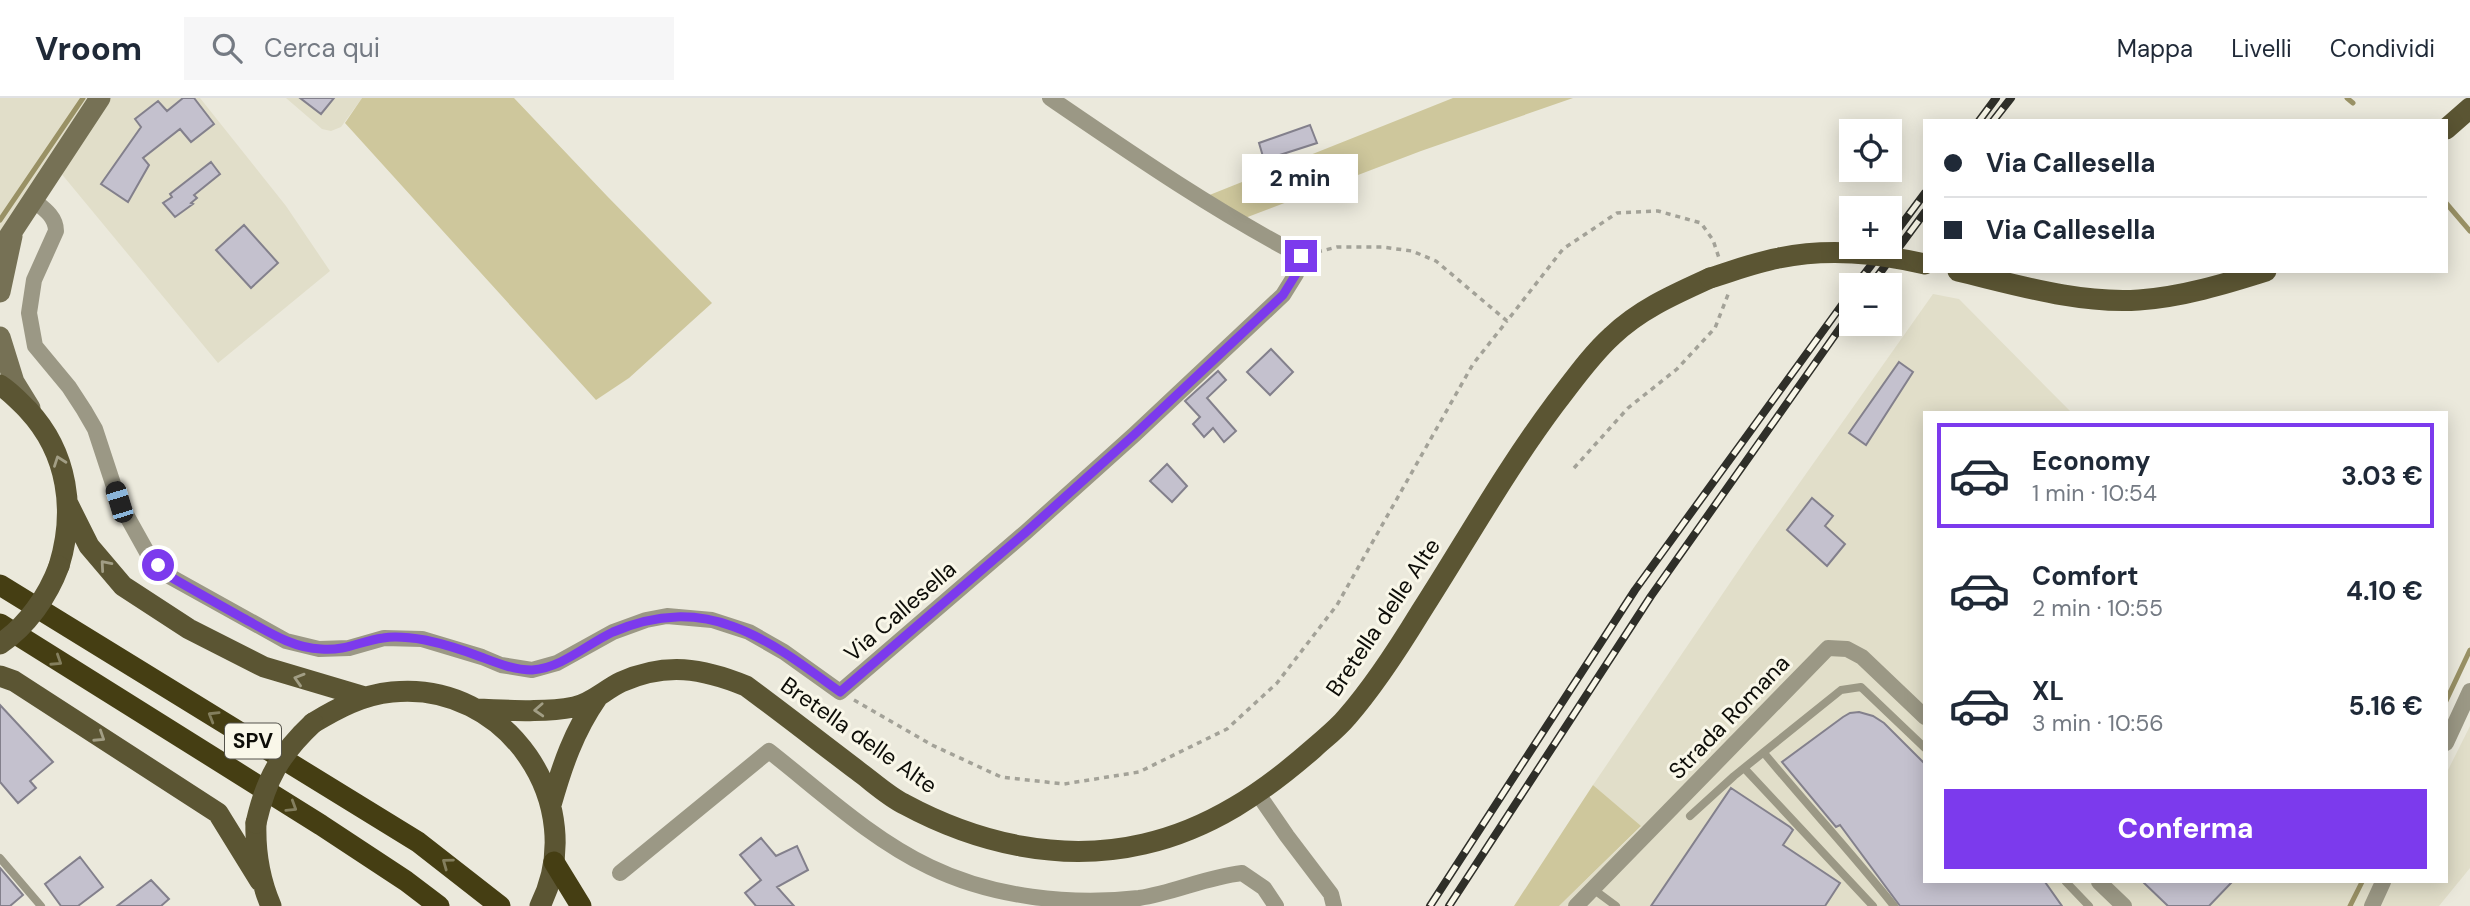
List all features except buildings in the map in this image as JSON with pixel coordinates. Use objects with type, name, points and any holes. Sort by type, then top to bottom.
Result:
[{"type":"highway","name":"SPV","points":[[0,585],[418,842],[500,906]]},
{"type":"highway","name":"SPV","points":[[0,624],[321,825],[439,906]]},
{"type":"highway","points":[[554,862],[581,906]]},
{"type":"main road","points":[[0,250],[100,98]]},
{"type":"main road","points":[[2448,127],[2470,108]]},
{"type":"main road","points":[[0,292],[15,226]]},
{"type":"main road","name":"Bretella delle Alte","points":[[477,709],[576,707],[621,682],[667,669],[693,669],[719,675],[746,686],[901,803],[969,834],[1042,850],[1119,850],[1163,839],[1205,824],[1258,794],[1288,771],[1345,719],[1388,664],[1489,500],[1538,427],[1585,364],[1632,318],[1716,272],[1778,258],[1842,252],[1883,254],[1923,264]]},
{"type":"main road","points":[[1967,273],[2092,299],[2138,300],[2226,284],[2260,273]]},
{"type":"main road","points":[[0,337],[14,382],[57,456],[64,475],[68,504],[66,543],[54,580],[33,614],[0,644]]},
{"type":"main road","points":[[0,385],[38,422]]},
{"type":"main road","points":[[68,504],[89,546],[123,586],[189,629],[264,667],[365,697]]},
{"type":"main road","points":[[0,676],[14,681],[218,813],[260,881],[271,906]]},
{"type":"main road","points":[[260,881],[255,852],[256,822],[263,794],[275,767],[292,744],[313,723],[338,708],[365,697],[393,692],[422,692],[450,698],[477,709],[498,723],[524,750],[543,781],[551,805],[555,833],[554,862],[543,900]]},
{"type":"main road","name":"Bretella delle Alte","points":[[551,805],[571,743],[582,719],[599,695]]},
{"type":"street","points":[[1050,98],[1178,186],[1301,256]]},
{"type":"street","name":"Via Callesella","points":[[32,199],[49,213],[56,225],[56,232],[34,280],[29,313],[34,346],[69,387],[84,410],[95,429],[119,502],[148,554],[169,576],[286,641],[319,649],[349,648],[383,638],[422,639],[501,665],[532,670],[558,663],[613,632],[646,620],[667,616],[712,620],[750,632],[784,652],[840,692],[1026,532],[1283,295],[1296,274],[1301,256]]},
{"type":"street","name":"Strada Romana","points":[[1576,906],[1828,648],[1847,649],[1862,657],[1923,714]]},
{"type":"street","points":[[2448,739],[2470,691]]},
{"type":"street","points":[[620,873],[769,751],[836,806],[898,849],[928,866],[979,885],[1036,898],[1113,901],[1140,898],[1217,876],[1242,873],[1264,888],[1276,906]]},
{"type":"street","points":[[1258,794],[1331,894],[1334,906]]},
{"type":"street","points":[[2100,883],[2124,906]]},
{"type":"street","points":[[2372,906],[2383,883]]},
{"type":"lane","points":[[1690,816],[1744,768],[1842,690],[1861,687],[1923,746]]},
{"type":"lane","points":[[1764,753],[1825,827],[1857,859],[1894,906]]},
{"type":"lane","points":[[1744,768],[1873,906]]},
{"type":"lane","points":[[0,858],[41,906]]},
{"type":"lane","points":[[2067,883],[2089,906]]},
{"type":"lane","points":[[1593,889],[1616,906]]},
{"type":"path","points":[[840,692],[932,745],[1001,777],[1065,784],[1139,772],[1227,729],[1277,683],[1337,605],[1473,364],[1563,249],[1617,213],[1658,211],[1701,223],[1713,240],[1716,272]]},
{"type":"path","points":[[1301,256],[1337,247],[1381,247],[1412,251],[1436,261],[1507,321]]},
{"type":"path","points":[[1574,468],[1629,408],[1677,369],[1715,328],[1730,291]]},
{"type":"shaded area","points":[[0,98],[200,98],[286,206],[330,271],[218,363],[60,172],[0,272]]},
{"type":"shaded area","points":[[286,98],[362,98],[341,127],[331,131],[322,129]]},
{"type":"shaded area","points":[[362,98],[514,98],[712,303],[629,378],[596,400],[345,123]]},
{"type":"shaded area","points":[[1453,98],[1573,98],[1421,151],[1245,218],[1207,196]]},
{"type":"shaded area","points":[[1933,294],[1959,299],[2070,411],[1923,411],[1923,883],[2448,883],[2448,770],[2470,726],[2470,868],[2439,906],[1559,906],[1641,827],[1593,785],[1755,546]]},
{"type":"shaded area","points":[[1593,785],[1641,826],[1559,906],[1514,906]]},
{"type":"waterway","points":[[0,220],[83,98]]},
{"type":"waterway","points":[[2347,98],[2353,103]]},
{"type":"waterway","points":[[2448,205],[2470,231]]},
{"type":"waterway","points":[[2448,697],[2470,650]]},
{"type":"waterway","points":[[2350,906],[2362,883]]},
{"type":"railway","points":[[1980,119],[1996,98]]},
{"type":"railway","points":[[1995,119],[2011,98]]},
{"type":"railway","points":[[1902,224],[1923,196]]},
{"type":"railway","points":[[1880,273],[1923,215]]},
{"type":"railway","points":[[1865,273],[1876,259]]},
{"type":"railway","points":[[1430,906],[1635,590],[1839,309]]},
{"type":"railway","points":[[1449,906],[1651,596],[1839,329]]},
{"type":"route","points":[[158,565],[169,576],[286,641],[319,649],[349,648],[383,638],[422,639],[501,665],[532,670],[558,663],[613,632],[646,620],[667,616],[712,620],[750,632],[784,652],[840,692],[1026,532],[1283,295],[1296,274],[1301,256]]}]
